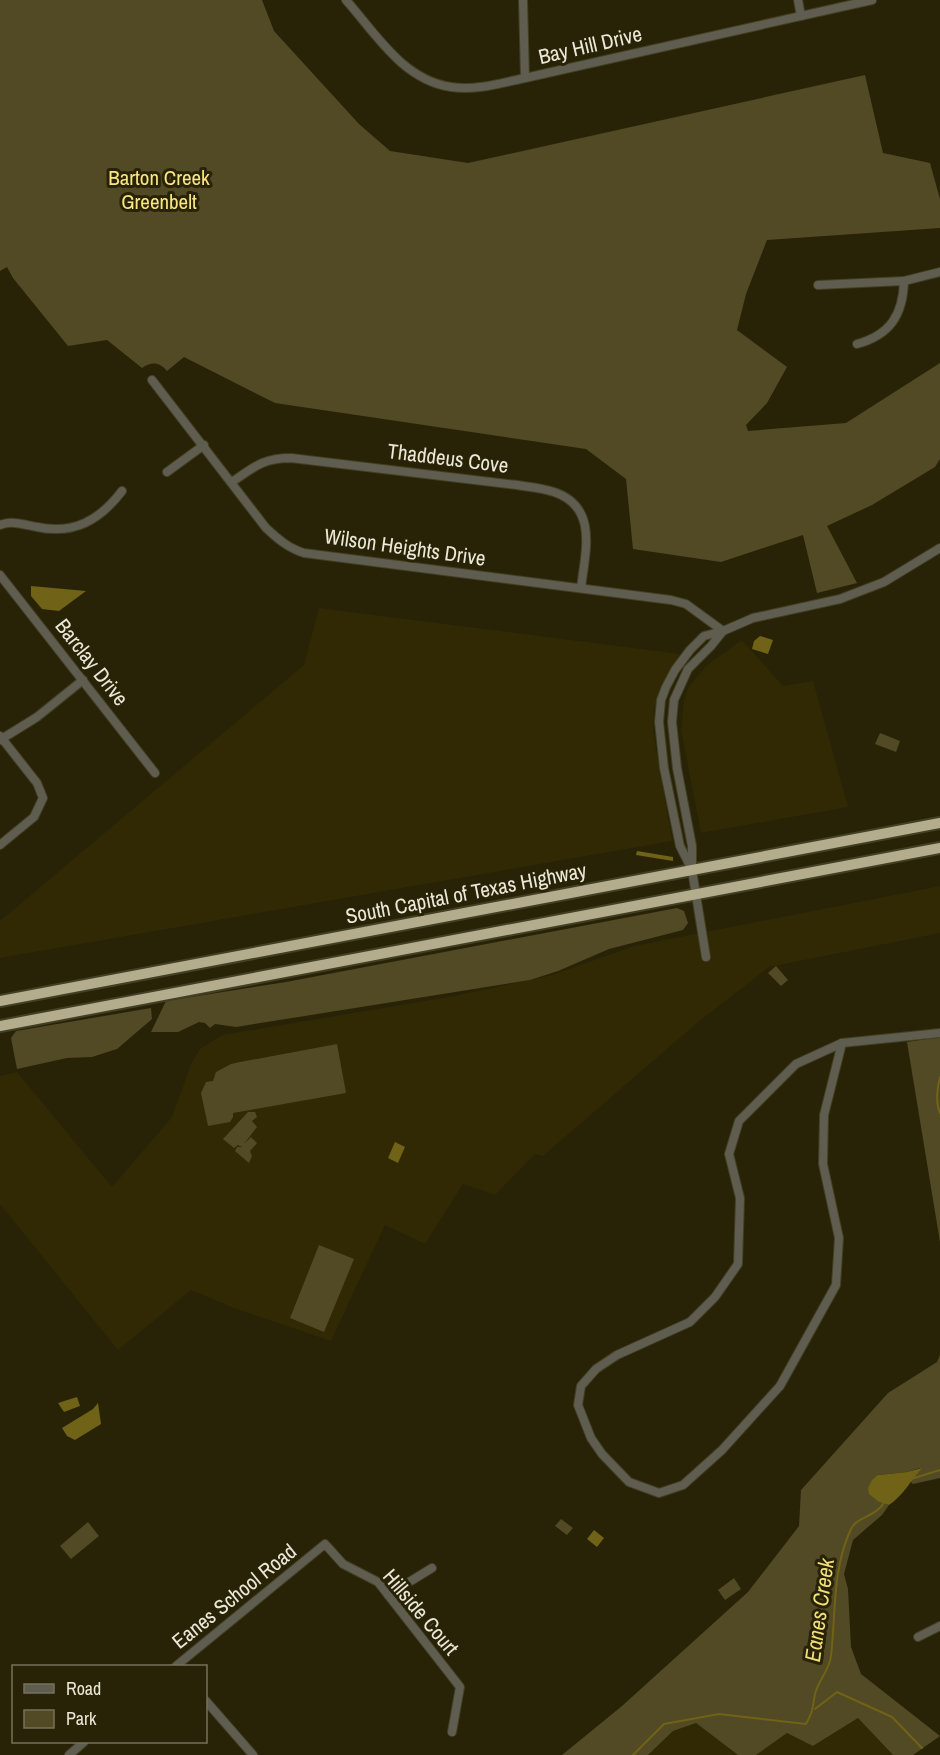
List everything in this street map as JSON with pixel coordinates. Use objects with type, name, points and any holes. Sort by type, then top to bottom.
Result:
[{"type":"highway","name":"South Capital of Texas Highway","points":[[0,1001],[940,823]]},
{"type":"highway","name":"South Capital of Texas Highway","points":[[0,1026],[940,848]]},
{"type":"street","name":"Bay Hill Drive","points":[[346,0],[409,71],[426,80],[451,87],[476,87],[525,78],[872,0]]},
{"type":"street","points":[[523,0],[525,78]]},
{"type":"street","points":[[798,0],[801,16]]},
{"type":"street","points":[[818,285],[904,281],[940,272]]},
{"type":"street","points":[[857,344],[869,341],[885,331],[893,321],[900,309],[904,281]]},
{"type":"street","name":"Wilson Heights Drive","points":[[152,380],[266,528],[293,549],[671,600],[686,604],[723,631]]},
{"type":"street","points":[[168,472],[204,445]]},
{"type":"street","name":"Thaddeus Cove","points":[[232,482],[264,461],[291,458],[517,484],[554,492],[573,503],[584,520],[587,532],[581,588]]},
{"type":"street","points":[[0,525],[9,522],[49,529],[78,526],[102,514],[122,491]]},
{"type":"street","points":[[692,870],[680,846],[664,768],[659,722],[661,700],[675,670],[690,650],[704,636],[723,631],[753,618],[840,599],[884,582],[940,548]]},
{"type":"street","name":"Barclay Drive","points":[[0,575],[155,773]]},
{"type":"street","points":[[706,957],[692,870],[692,846],[672,722],[674,700],[688,669],[723,631]]},
{"type":"street","points":[[0,845],[34,817],[43,798],[37,783],[1,738],[37,717],[83,680]]},
{"type":"street","points":[[842,1043],[824,1115],[824,1164],[839,1238],[836,1285],[780,1386],[722,1450],[683,1485],[659,1493],[629,1482],[602,1454],[591,1438],[578,1405],[581,1386],[596,1369],[617,1355],[690,1322],[715,1297],[738,1264],[740,1198],[729,1154],[739,1121],[796,1064],[842,1043],[940,1033]]},
{"type":"street","name":"Hillside Court","points":[[315,1552],[325,1544],[344,1564],[378,1582],[460,1687],[452,1732]]},
{"type":"street","name":"Eanes School Road","points":[[177,1665],[315,1552]]},
{"type":"street","points":[[388,1595],[432,1568]]},
{"type":"street","points":[[918,1637],[940,1626]]},
{"type":"street","points":[[207,1702],[253,1755]]},
{"type":"street","points":[[69,1755],[83,1743]]},
{"type":"shaded area","points":[[31,586],[86,591],[59,611],[42,609],[31,596]]},
{"type":"shaded area","points":[[319,608],[680,654],[661,688],[654,709],[653,730],[672,841],[0,958],[0,921],[304,665]]},
{"type":"shaded area","points":[[760,636],[773,640],[768,654],[752,649],[754,641]]},
{"type":"shaded area","points":[[742,640],[783,686],[813,681],[848,807],[701,833],[681,730],[684,701],[688,688],[706,666]]},
{"type":"shaded area","points":[[637,851],[673,857],[673,861],[636,855]]},
{"type":"shaded area","points":[[940,886],[940,933],[769,967],[697,1023],[543,1156],[535,1154],[495,1195],[463,1184],[425,1244],[385,1225],[331,1341],[234,1308],[191,1290],[118,1350],[0,1204],[0,1076],[17,1072],[112,1187],[172,1117],[191,1064],[200,1049],[222,1035],[449,997],[552,975],[634,946]]},
{"type":"shaded area","points":[[395,1142],[405,1147],[398,1163],[388,1158]]},
{"type":"shaded area","points":[[77,1397],[80,1406],[64,1412],[58,1403]]},
{"type":"shaded area","points":[[98,1403],[101,1424],[75,1440],[67,1436],[62,1428],[93,1409]]},
{"type":"shaded area","points":[[922,1468],[903,1493],[889,1505],[879,1502],[869,1494],[868,1488],[878,1475]]},
{"type":"shaded area","points":[[594,1530],[604,1538],[597,1547],[587,1539]]},
{"type":"shaded area","points":[[858,1718],[893,1755],[756,1755],[787,1733],[814,1746]]},
{"type":"shaded area","points":[[696,1723],[738,1755],[648,1755],[673,1731]]},
{"type":"green space","name":"Barton Creek Greenbelt","points":[[0,0],[262,0],[274,31],[359,124],[390,151],[468,163],[865,75],[883,153],[930,163],[940,199],[940,228],[767,240],[746,294],[737,330],[787,367],[767,403],[746,425],[748,431],[846,423],[940,363],[940,459],[935,467],[872,505],[827,526],[857,583],[817,593],[803,535],[721,562],[633,549],[626,479],[586,449],[275,403],[184,357],[167,371],[155,364],[142,368],[107,340],[68,346],[13,278],[7,267],[0,271]]},
{"type":"green space","points":[[880,733],[900,741],[896,752],[875,744]]},
{"type":"green space","points":[[677,908],[684,911],[688,923],[683,930],[609,949],[558,971],[530,980],[236,1027],[215,1024],[210,1028],[205,1023],[199,1022],[178,1032],[151,1032],[166,1001],[286,982]]},
{"type":"green space","points":[[776,966],[788,980],[781,986],[768,973]]},
{"type":"green space","points":[[151,1008],[152,1019],[117,1049],[92,1057],[67,1058],[17,1069],[11,1038],[16,1031]]},
{"type":"green space","points":[[940,1037],[940,1242],[907,1042]]},
{"type":"green space","points":[[337,1044],[346,1093],[233,1113],[230,1122],[208,1126],[201,1093],[206,1082],[213,1081],[216,1072],[231,1064]]},
{"type":"green space","points":[[248,1112],[255,1112],[257,1117],[252,1121],[257,1127],[244,1144],[251,1137],[257,1143],[250,1151],[252,1156],[249,1163],[235,1151],[237,1147],[242,1147],[238,1145],[234,1148],[223,1139]]},
{"type":"green space","points":[[319,1245],[354,1259],[324,1332],[290,1318]]},
{"type":"green space","points":[[940,1355],[940,1478],[913,1484],[910,1481],[920,1468],[907,1472],[878,1475],[879,1502],[889,1505],[882,1515],[853,1540],[844,1574],[848,1589],[851,1647],[861,1674],[940,1736],[913,1755],[893,1755],[858,1718],[813,1746],[787,1733],[756,1755],[738,1755],[696,1723],[673,1731],[648,1755],[562,1755],[622,1706],[748,1592],[799,1526],[801,1490],[888,1393],[937,1362]]},
{"type":"green space","points":[[561,1519],[573,1528],[567,1535],[555,1526]]},
{"type":"green space","points":[[88,1522],[99,1536],[71,1559],[60,1546]]},
{"type":"green space","points":[[734,1578],[741,1589],[725,1600],[718,1590]]},
{"type":"green space","points":[[431,1618],[443,1634],[435,1640],[424,1624]]},
{"type":"waterway","points":[[940,1077],[937,1095],[940,1113]]},
{"type":"waterway","name":"Eanes Creek","points":[[911,1479],[940,1470]]},
{"type":"waterway","name":"Eanes Creek","points":[[633,1755],[664,1724],[719,1714],[806,1724],[812,1712],[817,1689],[830,1661],[838,1575],[845,1544],[854,1524],[877,1511],[885,1501]]},
{"type":"waterway","points":[[815,1709],[837,1692],[892,1717],[922,1748]]}]
